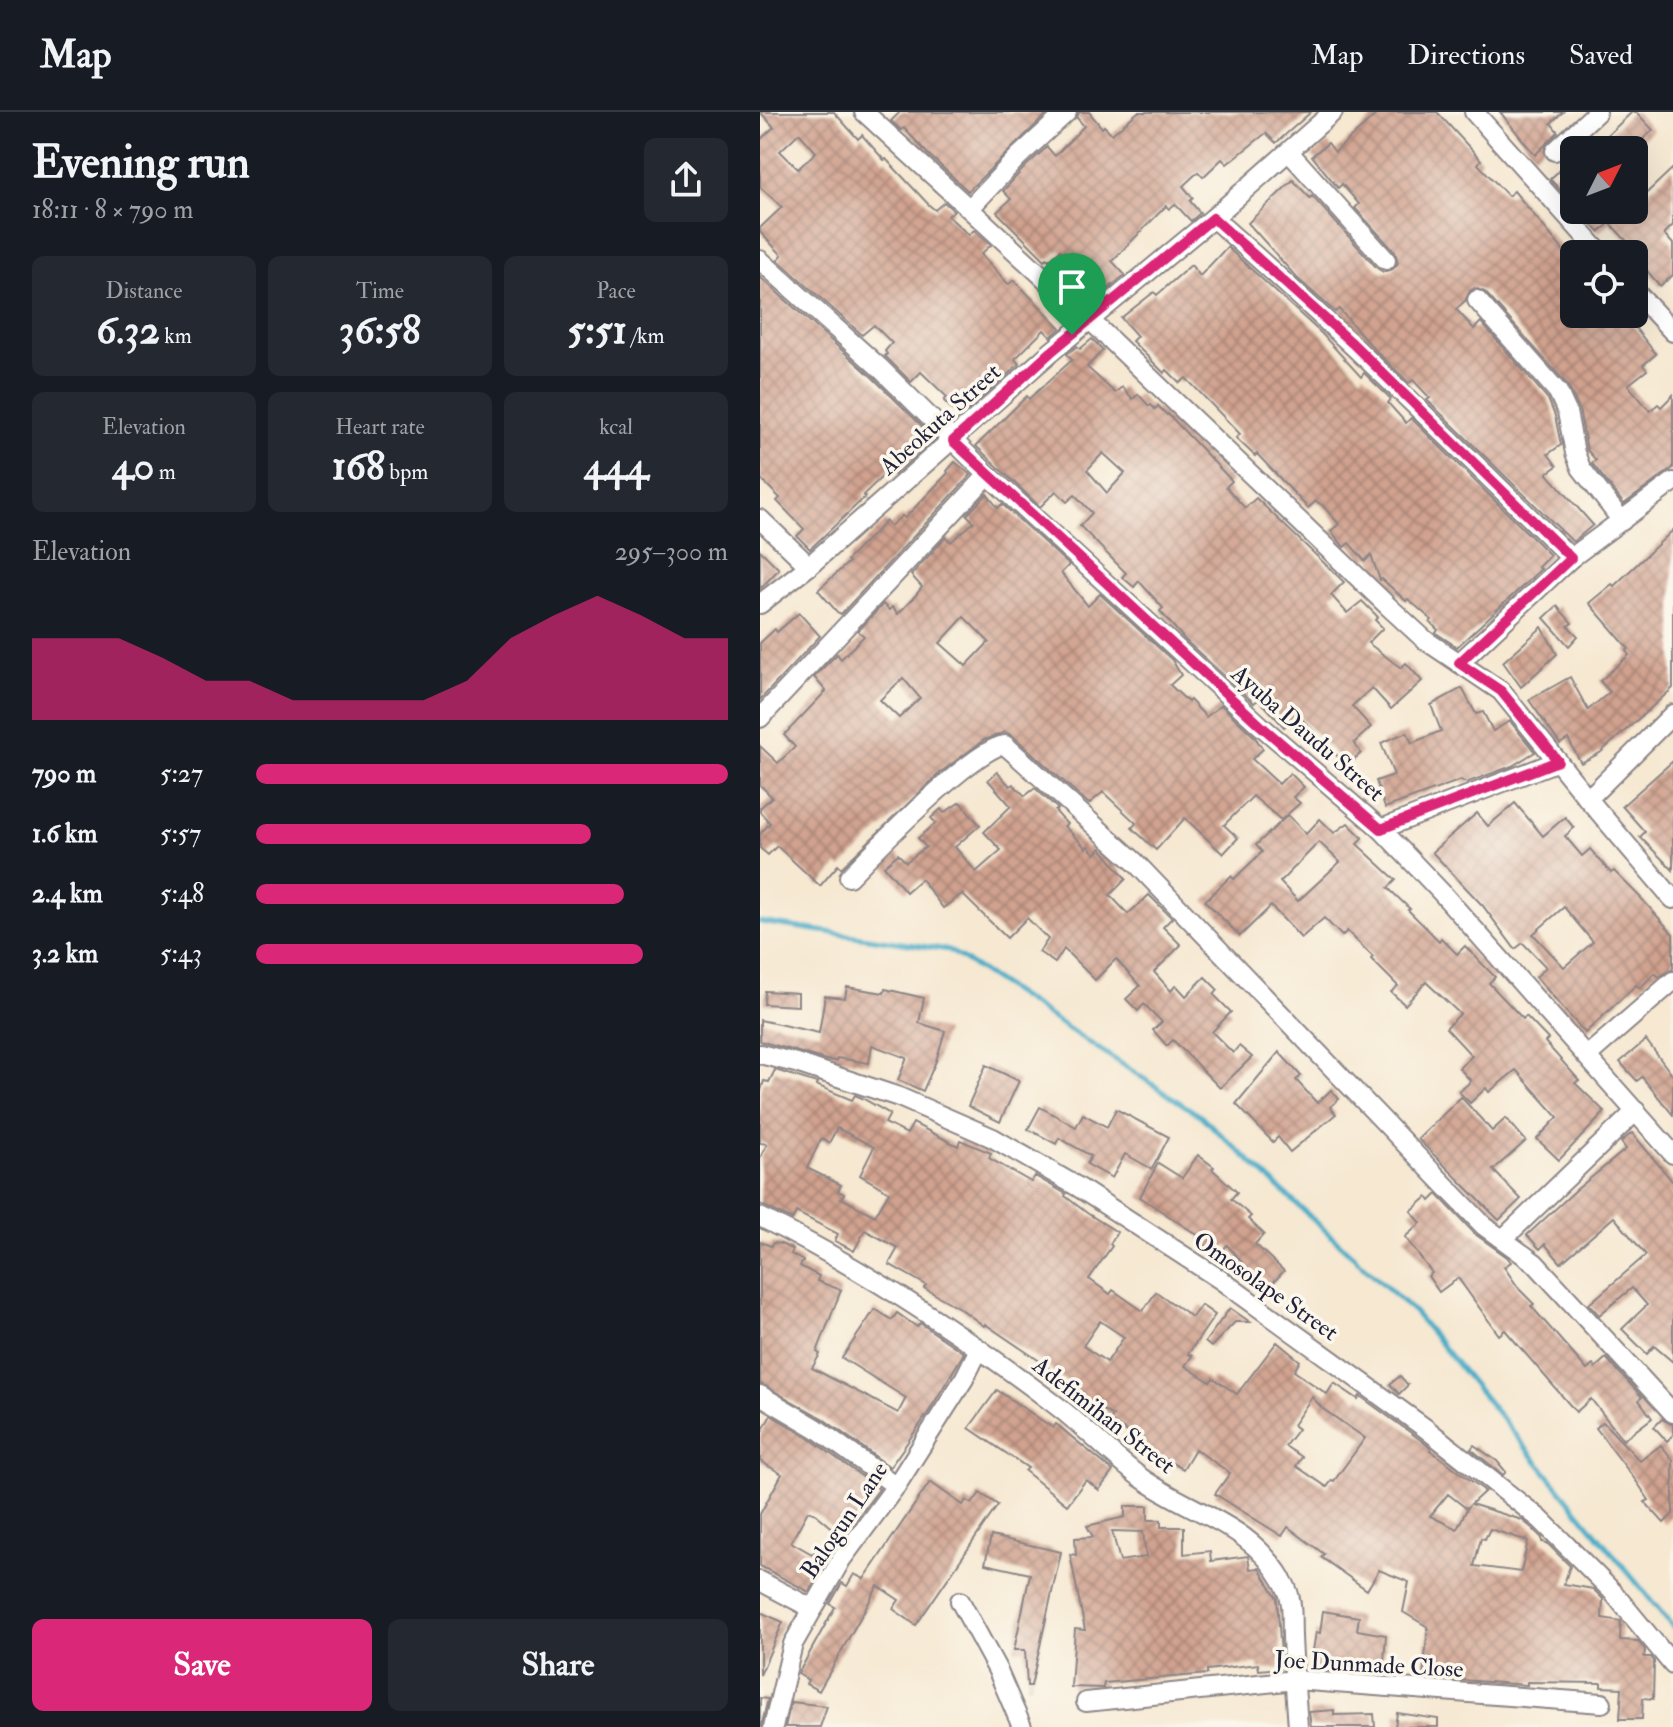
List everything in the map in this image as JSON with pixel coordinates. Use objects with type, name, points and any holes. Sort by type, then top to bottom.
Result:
[{"type":"street","points":[[864,112],[1090,320],[1425,640],[1501,691],[1673,899]]},
{"type":"street","points":[[970,208],[1018,157],[1067,112]]},
{"type":"street","name":"Abeokuta Street","points":[[760,604],[809,566],[1333,112]]},
{"type":"street","points":[[1474,112],[1588,240]]},
{"type":"street","points":[[1555,151],[1597,112]]},
{"type":"street","points":[[1289,152],[1386,260]]},
{"type":"street","points":[[1213,218],[1363,354],[1571,558]]},
{"type":"street","name":"Ayuba Daudu Street","points":[[760,260],[880,368],[988,475],[1260,725],[1381,829],[1441,892],[1673,1154]]},
{"type":"street","points":[[1477,300],[1558,392],[1567,412],[1581,468],[1622,521]]},
{"type":"street","points":[[1648,300],[1666,312],[1673,332]]},
{"type":"street","points":[[760,718],[988,475]]},
{"type":"street","points":[[1459,663],[1571,558],[1673,482]]},
{"type":"street","points":[[760,519],[809,566]]},
{"type":"street","points":[[1588,799],[1673,714]]},
{"type":"street","points":[[849,877],[886,839],[961,773],[994,747],[1005,745],[1135,862],[1484,1226],[1535,1263],[1673,1413]]},
{"type":"street","points":[[1381,829],[1558,761]]},
{"type":"street","points":[[1587,1056],[1673,981]]},
{"type":"street","name":"Omosolape Street","points":[[760,1054],[899,1097],[993,1138],[1078,1187],[1221,1280],[1425,1428],[1540,1519],[1612,1591],[1673,1665]]},
{"type":"street","points":[[1504,1238],[1636,1111]]},
{"type":"street","name":"Adefimihan Street","points":[[760,1217],[857,1267],[1059,1407],[1125,1466],[1165,1494],[1232,1528],[1257,1545],[1274,1567],[1293,1602],[1291,1634],[1298,1727]]},
{"type":"street","name":"Balogun Lane","points":[[773,1727],[793,1644],[841,1560],[896,1486],[964,1379],[979,1349]]},
{"type":"street","points":[[760,1395],[816,1428],[896,1486]]},
{"type":"street","points":[[760,1581],[813,1609]]},
{"type":"street","points":[[960,1601],[997,1669],[1022,1727]]},
{"type":"street","name":"Joe Dunmade Close","points":[[1086,1702],[1295,1680],[1602,1703]]},
{"type":"building","points":[[760,112],[834,112],[858,139],[862,135],[929,205],[935,210],[944,202],[954,211],[948,216],[969,235],[974,230],[991,245],[981,254],[1007,283],[1014,280],[1061,328],[1051,337],[1044,330],[1015,359],[1019,364],[960,417],[944,401],[947,397],[921,372],[911,382],[885,356],[892,343],[874,325],[862,335],[778,260],[782,255],[760,232],[760,228],[782,207],[760,187],[760,140],[774,127]],"holes":[[[799,133],[816,152],[798,169],[780,151]]]},
{"type":"building","points":[[900,112],[1049,112],[968,191],[904,128],[901,130],[891,121]]},
{"type":"building","points":[[1079,112],[1089,112],[1102,128],[1104,126],[1112,134],[1138,112],[1311,112],[1276,143],[1266,133],[1227,164],[1222,159],[1203,177],[1198,172],[1183,186],[1200,213],[1191,221],[1175,204],[1169,209],[1166,206],[1112,261],[1125,275],[1091,303],[1076,286],[1086,277],[1060,250],[1045,260],[997,212],[1011,199],[1003,191],[1026,166],[1047,147],[1055,156],[1084,126],[1077,118]]},
{"type":"building","points":[[1379,112],[1437,112],[1481,160],[1478,164],[1508,196],[1514,191],[1560,246],[1560,328],[1635,328],[1656,354],[1643,365],[1647,370],[1628,385],[1650,411],[1658,404],[1661,407],[1673,395],[1673,468],[1624,504],[1592,463],[1596,460],[1587,450],[1579,409],[1567,384],[1485,292],[1475,288],[1470,291],[1456,309],[1474,329],[1481,322],[1548,399],[1555,416],[1561,445],[1548,454],[1557,466],[1547,473],[1593,525],[1573,542],[1427,400],[1430,398],[1413,380],[1409,383],[1376,351],[1339,309],[1335,312],[1297,278],[1248,223],[1293,180],[1310,198],[1312,196],[1377,268],[1383,272],[1393,269],[1398,263],[1395,252],[1355,208],[1359,204],[1342,184],[1338,188],[1312,156],[1328,143],[1335,152]]},
{"type":"building","points":[[1500,112],[1563,112],[1551,123],[1558,132],[1535,155]]},
{"type":"building","points":[[1632,112],[1636,112],[1653,130],[1646,136],[1607,136]]},
{"type":"building","points":[[1673,168],[1673,225],[1664,234],[1673,244],[1673,275],[1660,286],[1648,272],[1648,240],[1626,240],[1611,224],[1648,224],[1648,192]]},
{"type":"building","points":[[1560,170],[1560,190],[1550,179]]},
{"type":"building","points":[[1592,224],[1609,224],[1599,232]]},
{"type":"building","points":[[1227,247],[1322,334],[1361,377],[1364,373],[1391,399],[1388,403],[1406,423],[1411,418],[1550,555],[1538,567],[1541,569],[1457,647],[1436,633],[1438,630],[1430,622],[1432,620],[1408,599],[1406,601],[1380,580],[1371,555],[1365,561],[1349,543],[1344,547],[1331,531],[1339,524],[1323,506],[1316,501],[1308,508],[1257,454],[1255,456],[1236,438],[1240,434],[1186,378],[1180,383],[1167,370],[1164,373],[1132,341],[1137,336],[1121,318],[1154,292],[1157,295],[1191,265],[1200,276]]},
{"type":"building","points":[[760,277],[872,377],[935,439],[894,475],[889,470],[810,549],[797,536],[804,529],[760,478]]},
{"type":"building","points":[[1092,339],[1103,350],[1087,367],[1115,393],[1122,387],[1133,399],[1138,394],[1149,406],[1155,409],[1158,406],[1168,414],[1232,481],[1226,487],[1245,508],[1256,498],[1344,582],[1331,595],[1347,613],[1362,601],[1378,617],[1375,620],[1383,628],[1368,643],[1401,668],[1406,663],[1422,681],[1391,709],[1372,688],[1352,706],[1371,727],[1354,743],[1361,753],[1347,766],[1297,714],[1284,727],[1266,707],[1258,700],[1254,703],[1185,640],[1139,581],[1134,587],[1122,577],[1126,573],[1080,526],[1092,513],[1075,495],[1067,502],[1056,491],[1040,507],[976,446],[1027,396],[1029,399],[1072,360],[1067,354],[1077,346],[1080,349]],"holes":[[[1103,453],[1125,473],[1107,493],[1087,470]]]},
{"type":"building","points":[[955,462],[971,475],[841,614],[837,612],[818,590],[849,562],[847,560],[886,521],[890,526],[902,516],[905,518]]},
{"type":"building","points":[[987,494],[998,508],[1002,504],[1069,565],[1061,573],[1088,606],[1100,594],[1172,660],[1181,675],[1170,685],[1188,702],[1190,700],[1206,717],[1221,705],[1254,736],[1263,749],[1252,759],[1279,784],[1290,773],[1304,787],[1293,797],[1300,803],[1281,820],[1253,796],[1224,825],[1238,838],[1223,854],[1185,818],[1156,850],[1132,828],[1136,823],[1103,792],[1089,804],[1005,732],[984,740],[941,772],[841,868],[838,865],[820,886],[777,846],[768,855],[760,848],[760,834],[770,823],[760,808],[772,797],[760,785],[760,746],[778,763],[795,747],[784,735],[826,691],[814,677],[837,654],[841,659],[864,636],[858,631],[883,604],[889,610],[892,607],[898,614],[916,595],[922,587],[911,575],[946,537],[951,542],[974,522],[967,515]],"holes":[[[964,617],[989,642],[966,666],[940,643]],[[903,678],[920,698],[899,718],[880,700]]]},
{"type":"building","points":[[1673,530],[1673,688],[1600,753],[1581,763],[1568,739],[1560,744],[1529,700],[1570,677],[1588,710],[1610,692],[1600,681],[1629,655],[1626,651],[1629,649],[1589,603],[1612,584],[1614,586]]},
{"type":"building","points":[[760,550],[779,569],[760,589]]},
{"type":"building","points":[[1557,606],[1572,623],[1568,626],[1578,636],[1569,646],[1544,618]]},
{"type":"building","points":[[799,613],[820,636],[760,700],[760,643]]},
{"type":"building","points":[[1542,627],[1557,654],[1521,687],[1503,662]]},
{"type":"building","points":[[1462,688],[1476,714],[1483,712],[1493,731],[1510,721],[1535,752],[1512,766],[1466,783],[1461,780],[1385,808],[1376,781],[1394,775],[1381,743],[1407,732],[1412,743],[1441,731],[1431,705]]},
{"type":"building","points":[[1673,761],[1673,870],[1640,837],[1645,832],[1622,806]]},
{"type":"building","points":[[997,772],[1025,796],[1035,788],[1058,809],[1055,811],[1067,824],[1064,826],[1086,848],[1088,846],[1095,854],[1101,848],[1126,879],[1110,895],[1128,914],[1149,895],[1172,918],[1163,927],[1181,945],[1154,972],[1171,991],[1176,985],[1186,996],[1205,977],[1218,990],[1214,995],[1231,1012],[1212,1032],[1233,1053],[1239,1046],[1252,1057],[1220,1088],[1173,1040],[1167,1046],[1153,1030],[1162,1022],[1144,1004],[1138,1011],[1126,999],[1140,986],[1116,959],[1095,980],[1064,949],[1055,963],[1039,952],[1048,939],[1027,918],[1007,938],[962,894],[943,908],[921,879],[906,892],[884,866],[898,854],[906,862],[926,847],[918,838],[936,823],[931,818],[941,809],[944,813],[960,802],[980,825],[955,847],[976,872],[1001,850],[984,832],[1011,806],[988,780]]},
{"type":"building","points":[[1515,803],[1543,836],[1565,817],[1574,828],[1565,836],[1582,856],[1590,849],[1673,934],[1673,969],[1659,977],[1655,973],[1640,988],[1636,985],[1585,1033],[1536,977],[1546,967],[1523,943],[1515,949],[1483,906],[1432,852],[1477,813],[1488,826]],"holes":[[[1564,907],[1593,942],[1564,967],[1533,934]]]},
{"type":"building","points":[[1288,815],[1306,834],[1320,819],[1334,833],[1348,823],[1363,838],[1357,844],[1396,880],[1388,888],[1439,941],[1441,938],[1457,954],[1465,946],[1495,977],[1489,983],[1523,1019],[1526,1016],[1548,1039],[1545,1042],[1579,1080],[1575,1083],[1605,1112],[1559,1160],[1537,1139],[1558,1117],[1516,1070],[1489,1092],[1486,1088],[1470,1103],[1459,1092],[1471,1081],[1459,1068],[1472,1056],[1446,1028],[1460,1014],[1426,982],[1405,1005],[1391,992],[1398,986],[1371,959],[1373,957],[1347,931],[1342,936],[1324,918],[1301,938],[1271,906],[1240,936],[1205,901],[1262,852],[1256,845]],"holes":[[[1319,842],[1340,862],[1298,901],[1280,882]]]},
{"type":"building","points":[[847,987],[884,993],[885,989],[924,998],[919,1023],[945,1031],[923,1091],[898,1080],[907,1058],[872,1045],[869,1063],[837,1058],[836,1061],[826,1060],[760,1041],[760,1020],[819,1033],[825,996],[845,998]]},
{"type":"building","points":[[765,991],[798,993],[798,1006],[764,1004]]},
{"type":"building","points":[[1646,1040],[1673,1076],[1673,1115],[1642,1077],[1637,1081],[1620,1062]]},
{"type":"building","points":[[1279,1052],[1301,1076],[1296,1080],[1317,1103],[1331,1090],[1339,1099],[1330,1107],[1336,1114],[1290,1152],[1278,1137],[1273,1142],[1236,1104]]},
{"type":"building","points":[[986,1065],[1019,1081],[1000,1122],[968,1106]]},
{"type":"building","points":[[775,1070],[817,1083],[852,1100],[855,1095],[890,1114],[885,1123],[907,1134],[913,1123],[958,1146],[960,1140],[991,1153],[989,1158],[1031,1182],[1035,1176],[1066,1194],[1087,1213],[1117,1232],[1110,1244],[1112,1246],[1089,1279],[1110,1294],[1113,1290],[1143,1311],[1156,1292],[1192,1317],[1201,1305],[1215,1315],[1188,1354],[1192,1356],[1185,1366],[1210,1382],[1213,1378],[1237,1394],[1277,1342],[1300,1361],[1294,1371],[1327,1394],[1334,1383],[1358,1399],[1360,1396],[1418,1438],[1485,1491],[1471,1504],[1522,1520],[1532,1528],[1542,1542],[1547,1543],[1570,1566],[1564,1584],[1593,1589],[1603,1599],[1602,1618],[1621,1621],[1620,1640],[1638,1641],[1645,1650],[1644,1657],[1651,1657],[1654,1661],[1653,1699],[1643,1698],[1642,1719],[1620,1719],[1622,1688],[1601,1687],[1601,1683],[1527,1682],[1527,1685],[1423,1677],[1428,1627],[1403,1612],[1409,1582],[1379,1570],[1367,1590],[1321,1557],[1324,1554],[1288,1527],[1282,1536],[1215,1494],[1230,1473],[1195,1449],[1183,1469],[1139,1445],[1142,1441],[1110,1421],[1113,1416],[1067,1388],[1069,1384],[1044,1364],[924,1288],[926,1285],[889,1264],[898,1248],[865,1230],[854,1251],[835,1241],[838,1234],[796,1212],[792,1220],[760,1204],[760,1158],[767,1144],[760,1143],[760,1094],[764,1081],[769,1082]],"holes":[[[837,1128],[874,1147],[860,1175],[889,1192],[875,1216],[841,1198],[844,1194],[838,1191],[841,1185],[807,1168],[821,1139],[829,1143]],[[1100,1321],[1124,1337],[1107,1362],[1083,1346]],[[1312,1397],[1323,1409],[1365,1438],[1327,1487],[1296,1466],[1302,1457],[1285,1446],[1298,1429],[1293,1425]],[[1448,1494],[1468,1507],[1457,1529],[1430,1516]],[[1490,1529],[1528,1541],[1521,1572],[1474,1566],[1481,1538],[1485,1539]]]},
{"type":"building","points":[[1461,1097],[1492,1131],[1506,1118],[1526,1141],[1493,1170],[1521,1199],[1499,1220],[1418,1139]]},
{"type":"building","points":[[1040,1107],[1076,1127],[1083,1114],[1107,1127],[1116,1109],[1169,1137],[1152,1169],[1125,1154],[1112,1178],[1087,1164],[1091,1156],[1059,1138],[1056,1144],[1028,1129]]},
{"type":"building","points":[[1632,1133],[1673,1182],[1673,1362],[1654,1346],[1647,1354],[1622,1329],[1647,1305],[1632,1288],[1599,1315],[1589,1304],[1646,1255],[1614,1217],[1561,1263],[1545,1244],[1540,1249],[1527,1235],[1626,1149],[1621,1142]]},
{"type":"building","points":[[1198,1155],[1237,1192],[1231,1199],[1251,1216],[1248,1219],[1264,1234],[1255,1244],[1284,1271],[1266,1290],[1227,1245],[1218,1256],[1200,1241],[1202,1238],[1140,1197],[1158,1163],[1182,1178]]},
{"type":"building","points":[[1437,1194],[1475,1234],[1507,1257],[1511,1262],[1504,1267],[1534,1304],[1531,1306],[1587,1370],[1593,1365],[1595,1368],[1606,1358],[1642,1397],[1639,1400],[1652,1418],[1623,1440],[1591,1399],[1576,1412],[1505,1330],[1499,1335],[1458,1278],[1439,1292],[1428,1276],[1432,1273],[1405,1237],[1421,1223],[1411,1211],[1427,1197],[1430,1201]]},
{"type":"building","points":[[760,1242],[771,1246],[773,1243],[781,1244],[793,1250],[791,1254],[803,1261],[800,1266],[819,1276],[817,1281],[841,1290],[817,1352],[820,1354],[812,1368],[898,1413],[906,1398],[842,1358],[875,1309],[892,1320],[897,1313],[917,1327],[920,1323],[964,1353],[928,1413],[890,1467],[822,1418],[760,1383]]},
{"type":"building","points":[[1230,1308],[1250,1322],[1235,1322],[1211,1347],[1205,1342]]},
{"type":"building","points":[[1400,1376],[1408,1385],[1399,1394],[1390,1384]]},
{"type":"building","points":[[997,1390],[1053,1428],[1056,1424],[1113,1471],[1099,1490],[1086,1480],[1067,1505],[1025,1471],[1028,1468],[969,1428]]},
{"type":"building","points":[[771,1415],[809,1438],[879,1489],[843,1537],[808,1511],[791,1542],[812,1554],[835,1533],[841,1540],[809,1592],[760,1566],[760,1514],[782,1474],[760,1461],[760,1435]]},
{"type":"building","points":[[1662,1419],[1673,1425],[1673,1435],[1667,1441],[1654,1427]]},
{"type":"building","points":[[1603,1422],[1640,1461],[1661,1445],[1673,1460],[1673,1514],[1664,1523],[1645,1502],[1649,1500],[1596,1428]]},
{"type":"building","points":[[1474,1445],[1497,1461],[1506,1472],[1503,1475],[1471,1449]]},
{"type":"building","points":[[930,1482],[963,1505],[966,1500],[972,1504],[980,1493],[998,1505],[916,1625],[893,1609],[899,1600],[878,1586],[819,1691],[806,1684],[808,1680],[798,1674],[835,1607],[830,1604],[842,1583],[847,1586],[854,1574],[864,1579]]},
{"type":"building","points":[[1125,1506],[1148,1506],[1148,1520],[1161,1520],[1161,1527],[1184,1527],[1184,1554],[1210,1551],[1211,1561],[1248,1556],[1250,1569],[1259,1568],[1277,1598],[1282,1668],[1259,1670],[1258,1664],[1207,1670],[1207,1674],[1104,1683],[1103,1688],[1071,1687],[1075,1629],[1085,1630],[1070,1554],[1076,1555],[1075,1538],[1093,1537],[1087,1526],[1125,1517]],"holes":[[[1112,1531],[1143,1532],[1146,1557],[1120,1561]]]},
{"type":"building","points":[[991,1536],[1061,1552],[1031,1686],[1027,1686],[1025,1650],[1014,1650],[1030,1574],[985,1564]]},
{"type":"building","points":[[1323,1611],[1359,1617],[1357,1630],[1386,1635],[1383,1675],[1310,1669]]},
{"type":"building","points":[[760,1612],[783,1622],[760,1675]]},
{"type":"building","points":[[760,1698],[768,1699],[761,1727],[760,1727]]},
{"type":"building","points":[[791,1702],[827,1706],[820,1727],[785,1727]]},
{"type":"building","points":[[1334,1710],[1334,1715],[1374,1714],[1375,1727],[1311,1727],[1309,1712]]},
{"type":"building","points":[[1397,1713],[1438,1719],[1438,1727],[1395,1727]]},
{"type":"waterway","points":[[760,922],[949,950],[1202,1117],[1415,1313],[1673,1627]]},
{"type":"route","points":[[1213,218],[1352,343],[1571,558],[1459,663],[1501,691],[1558,761],[1381,829],[1260,725],[953,441],[1072,335],[1213,218]]}]
